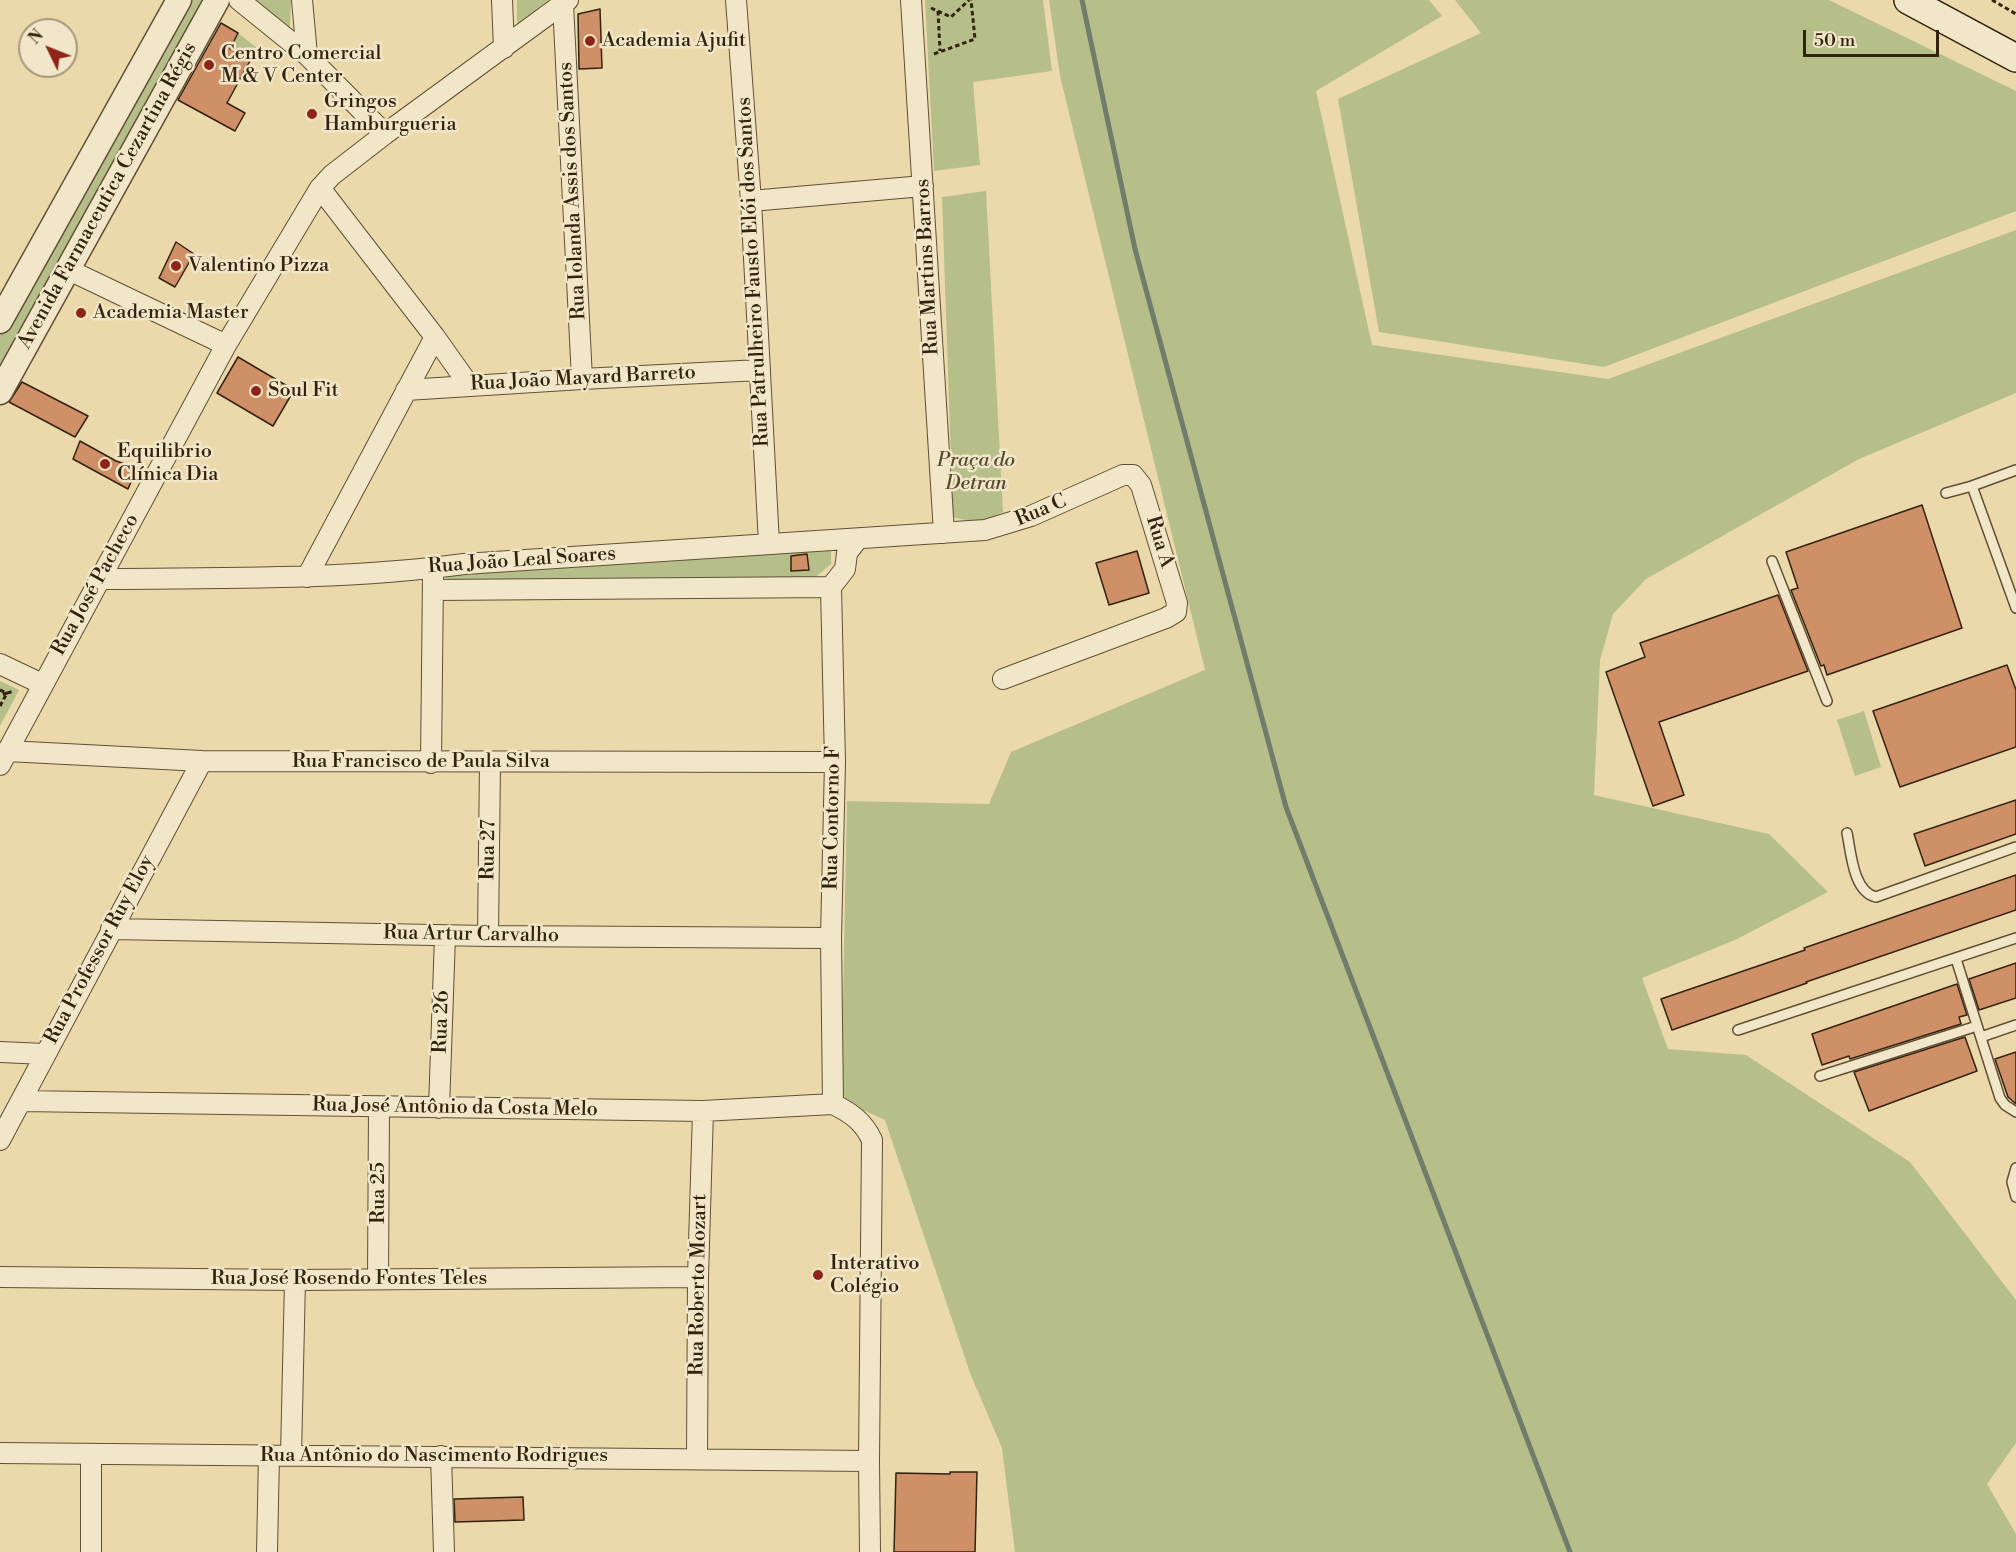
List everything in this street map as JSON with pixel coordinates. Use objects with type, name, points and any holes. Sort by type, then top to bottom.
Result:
[{"type":"main road","points":[[1908,0],[2016,58]]},
{"type":"street","name":"Avenida Farmaceutica Cezartina Régis","points":[[0,321],[179,0]]},
{"type":"street","name":"Avenida Farmaceutica Cezartina Régis","points":[[0,392],[217,0]]},
{"type":"street","points":[[239,0],[307,56],[385,134]]},
{"type":"street","points":[[302,0],[307,56]]},
{"type":"street","points":[[502,0],[504,48]]},
{"type":"street","name":"Rua Patrulheiro Fausto Elói dos Santos","points":[[736,0],[751,201],[769,544]]},
{"type":"street","name":"Rua Martins Barros","points":[[911,0],[944,533]]},
{"type":"street","name":"Rua José Pacheco","points":[[4,758],[226,345],[320,188],[332,175],[385,134],[566,2]]},
{"type":"street","name":"Rua Iolanda Assis dos Santos","points":[[566,2],[582,379]]},
{"type":"street","points":[[751,201],[923,186]]},
{"type":"street","points":[[320,188],[435,337],[469,385]]},
{"type":"street","points":[[69,270],[226,345]]},
{"type":"street","points":[[307,577],[435,337]]},
{"type":"street","name":"Rua João Mayard Barreto","points":[[406,390],[760,370]]},
{"type":"street","name":"Rua C","points":[[944,533],[985,530],[1008,524],[1123,475],[1134,476]]},
{"type":"street","name":"Rua A","points":[[1003,679],[1166,618],[1176,612],[1177,603],[1142,484],[1134,476]]},
{"type":"street","name":"Rua João Leal Soares","points":[[100,579],[307,577],[465,564],[944,533]]},
{"type":"street","points":[[831,587],[845,570],[848,553],[857,540]]},
{"type":"street","points":[[431,763],[434,590],[432,568]]},
{"type":"street","name":"Rua João Leal Soares","points":[[434,590],[831,587]]},
{"type":"street","name":"Rua Contorno F","points":[[831,587],[835,762],[831,938],[833,1104]]},
{"type":"street","points":[[0,664],[42,684]]},
{"type":"street","name":"Rua Francisco de Paula Silva","points":[[4,758],[431,763],[835,762]]},
{"type":"street","name":"Rua Professor Ruy Eloy","points":[[0,1140],[202,761]]},
{"type":"street","name":"Rua 27","points":[[488,936],[490,763]]},
{"type":"street","name":"Rua Artur Carvalho","points":[[111,929],[445,936],[831,938]]},
{"type":"street","name":"Rua 26","points":[[439,1108],[445,936]]},
{"type":"street","points":[[0,1052],[45,1054]]},
{"type":"street","name":"Rua José Antônio da Costa Melo","points":[[21,1101],[703,1111],[833,1104]]},
{"type":"street","points":[[833,1104],[860,1120],[872,1140],[870,1552]]},
{"type":"street","name":"Rua 25","points":[[378,1279],[379,1107]]},
{"type":"street","name":"Rua Roberto Mozart","points":[[697,1458],[698,1277],[703,1111]]},
{"type":"street","name":"Rua José Rosendo Fontes Teles","points":[[0,1276],[295,1280],[698,1277]]},
{"type":"street","points":[[291,1455],[295,1280]]},
{"type":"street","name":"Rua Antônio do Nascimento Rodrigues","points":[[0,1453],[869,1461]]},
{"type":"street","points":[[91,1552],[92,1454]]},
{"type":"street","points":[[267,1552],[269,1455]]},
{"type":"street","points":[[441,1456],[444,1552]]},
{"type":"lane","points":[[1946,493],[2016,470]]},
{"type":"lane","points":[[1972,486],[2016,608]]},
{"type":"lane","points":[[1772,561],[1827,701]]},
{"type":"lane","points":[[1847,833],[1857,878],[1869,894],[1876,897],[2016,847]]},
{"type":"lane","points":[[1738,1030],[2016,938]]},
{"type":"lane","points":[[1956,959],[2000,1098],[2005,1105],[2016,1112]]},
{"type":"lane","points":[[1981,1037],[2016,1025]]},
{"type":"lane","points":[[1821,1076],[1977,1026]]},
{"type":"lane","points":[[2016,1168],[2012,1182],[2016,1197]]},
{"type":"path","points":[[930,0],[931,8],[951,17],[970,0]]},
{"type":"path","points":[[915,60],[975,39],[970,0]]},
{"type":"path","points":[[1992,0],[2016,14]]},
{"type":"path","points":[[938,11],[940,51]]},
{"type":"path","points":[[0,690],[7,693]]},
{"type":"path","points":[[0,695],[7,693]]},
{"type":"path","points":[[0,706],[7,693]]},
{"type":"green space","points":[[180,0],[207,0],[0,381],[0,329]]},
{"type":"green space","points":[[251,0],[291,0],[290,29]]},
{"type":"green space","points":[[517,0],[549,0],[517,25]]},
{"type":"green space","points":[[925,0],[1043,0],[1052,71],[973,82],[980,165],[934,171]]},
{"type":"green space","points":[[1049,0],[1429,0],[1442,16],[1316,91],[1372,345],[1608,379],[2016,230],[2016,393],[1859,459],[1646,579],[1613,614],[1600,660],[1594,795],[1769,834],[1828,892],[1735,940],[1642,978],[1668,1049],[1746,1055],[1910,1162],[2016,1300],[2016,1443],[1987,1484],[2016,1534],[2016,1552],[1015,1552],[1002,1448],[970,1373],[885,1120],[841,1100],[847,801],[989,804],[1011,752],[1205,670],[1060,76]]},
{"type":"green space","points":[[1455,0],[1829,0],[2016,91],[2016,211],[1604,367],[1379,332],[1338,99],[1481,33]]},
{"type":"green space","points":[[238,33],[257,48],[251,59],[230,49]]},
{"type":"green space","name":"Praça do Detran","points":[[986,191],[1003,512],[978,523],[953,517],[942,197]]},
{"type":"green space","points":[[831,547],[831,564],[811,581],[447,584],[445,570]]},
{"type":"green space","points":[[0,681],[19,690],[0,726]]},
{"type":"green space","points":[[1864,711],[1881,767],[1855,776],[1837,720]]},
{"type":"building","name":"Academia Ajufit","points":[[600,9],[602,68],[579,69],[578,14]]},
{"type":"building","points":[[221,23],[238,33],[230,49],[251,59],[227,103],[245,113],[235,131],[178,100]]},
{"type":"building","name":"Valentino Pizza","points":[[176,242],[194,254],[175,287],[159,278]]},
{"type":"building","name":"Soul Fit","points":[[238,357],[294,390],[273,426],[217,393]]},
{"type":"building","points":[[22,382],[88,416],[75,437],[9,402]]},
{"type":"building","name":"Equilibrio Clínica Dia","points":[[80,441],[116,461],[137,468],[128,489],[73,459]]},
{"type":"building","points":[[1922,505],[1962,628],[1827,675],[1824,665],[1821,666],[1791,590],[1798,588],[1786,552]]},
{"type":"building","points":[[1137,551],[1149,593],[1109,605],[1096,563]]},
{"type":"building","points":[[807,554],[809,570],[791,571],[791,556]]},
{"type":"building","points":[[1778,595],[1808,671],[1659,722],[1684,795],[1653,806],[1606,672],[1645,657],[1640,643]]},
{"type":"building","points":[[2007,665],[2016,690],[2016,747],[1900,787],[1873,711]]},
{"type":"building","points":[[2016,800],[2016,834],[1925,866],[1914,834]]},
{"type":"building","points":[[2016,875],[2016,910],[1672,1030],[1661,999]]},
{"type":"building","points":[[2016,963],[2016,998],[1979,1010],[1969,979]]},
{"type":"building","points":[[1957,984],[1967,1015],[1959,1017],[1961,1024],[1850,1059],[1849,1056],[1822,1065],[1812,1034]]},
{"type":"building","points":[[1965,1037],[1977,1071],[1869,1111],[1854,1072]]},
{"type":"building","points":[[2016,1052],[2016,1104],[2008,1097],[1995,1059]]},
{"type":"building","points":[[950,1472],[977,1472],[975,1552],[894,1552],[896,1473],[950,1474]]},
{"type":"building","points":[[523,1497],[524,1520],[455,1522],[454,1499]]},
{"type":"waterway","points":[[1082,0],[1135,249],[1286,807],[1570,1552]]},
{"type":"place","name":"Academia Ajufit","points":[[590,41]]},
{"type":"place","name":"Centro Comercial M & V Center","points":[[209,65]]},
{"type":"place","name":"Gringos Hamburgueria","points":[[312,114]]},
{"type":"place","name":"Valentino Pizza","points":[[176,266]]},
{"type":"place","name":"Academia Master","points":[[81,313]]},
{"type":"place","name":"Soul Fit","points":[[256,391]]},
{"type":"place","name":"Equilibrio Clínica Dia","points":[[105,464]]},
{"type":"place","name":"Interativo Colégio","points":[[818,1275]]}]
